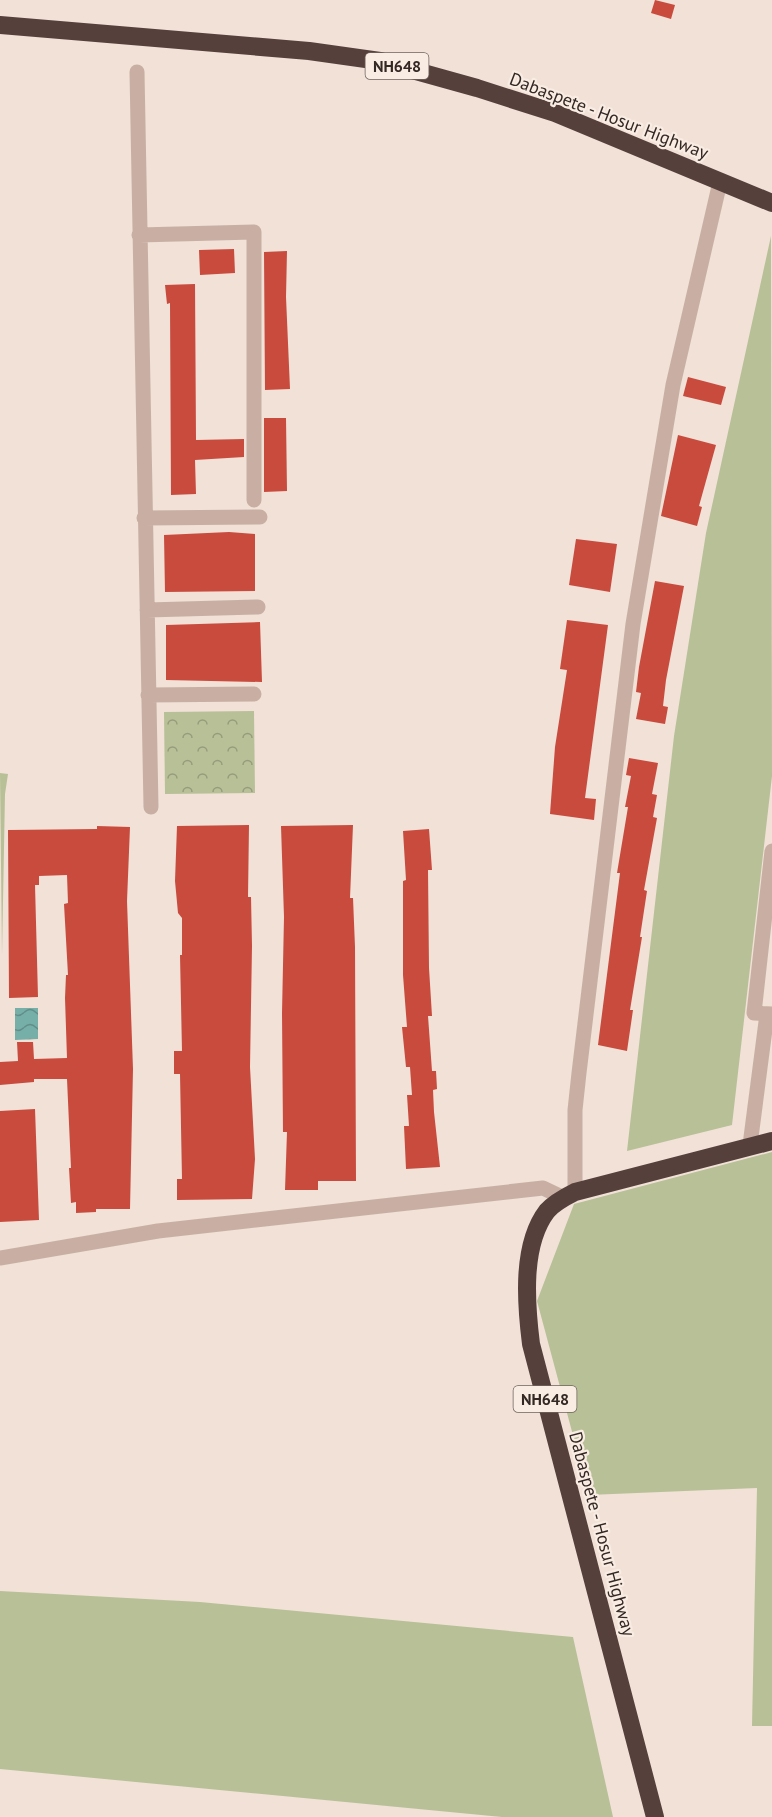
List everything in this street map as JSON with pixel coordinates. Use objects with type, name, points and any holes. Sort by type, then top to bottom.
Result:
[{"type":"highway","name":"Dabaspete - Hosur Highway","points":[[0,25],[309,51],[380,61],[555,113],[772,203]]},
{"type":"highway","name":"Dabaspete - Hosur Highway","points":[[655,1817],[531,1344],[526,1302],[529,1258],[540,1223],[548,1209],[569,1195],[772,1141]]},
{"type":"street","points":[[137,72],[151,807]]},
{"type":"street","points":[[0,1258],[158,1231],[543,1188],[569,1195],[579,1073],[633,624],[673,385],[720,182]]},
{"type":"street","points":[[139,235],[254,232],[254,501]]},
{"type":"street","points":[[144,518],[261,517]]},
{"type":"street","points":[[147,610],[258,607]]},
{"type":"street","points":[[148,695],[254,694]]},
{"type":"street","points":[[750,1145],[769,1014],[754,1013],[772,851]]},
{"type":"green space","points":[[771,236],[772,776],[732,1125],[627,1151],[674,736],[706,533]]},
{"type":"green space","points":[[254,711],[255,793],[165,794],[164,712]]},
{"type":"green space","points":[[0,773],[8,774],[5,794],[2,955]]},
{"type":"green space","points":[[772,1152],[772,1726],[752,1726],[757,1488],[589,1495],[537,1301],[574,1204]]},
{"type":"green space","points":[[0,1591],[200,1602],[573,1637],[613,1817],[502,1817],[0,1769]]},
{"type":"water","points":[[15,1008],[38,1008],[38,1039],[15,1040]]},
{"type":"building","points":[[655,0],[675,5],[671,19],[651,13]]},
{"type":"building","points":[[234,249],[235,273],[200,275],[199,250]]},
{"type":"building","points":[[287,251],[286,297],[290,389],[265,390],[264,252]]},
{"type":"building","points":[[195,284],[196,440],[244,439],[244,457],[195,460],[196,494],[171,495],[170,303],[167,304],[165,285]]},
{"type":"building","points":[[688,377],[726,387],[721,405],[683,396]]},
{"type":"building","points":[[264,418],[286,418],[287,491],[264,492]]},
{"type":"building","points":[[678,435],[716,445],[699,506],[702,507],[697,526],[661,516]]},
{"type":"building","points":[[229,532],[255,534],[255,591],[165,592],[164,535]]},
{"type":"building","points":[[576,539],[617,544],[610,592],[569,585]]},
{"type":"building","points":[[655,581],[684,586],[666,680],[663,706],[668,707],[665,724],[636,719],[641,693],[636,692],[639,667]]},
{"type":"building","points":[[567,620],[608,625],[585,798],[596,799],[594,820],[550,814],[555,747],[567,670],[560,669]]},
{"type":"building","points":[[260,622],[262,682],[166,680],[166,625]]},
{"type":"building","points":[[629,758],[658,763],[652,794],[657,795],[653,817],[657,818],[644,890],[647,891],[630,1010],[633,1010],[627,1051],[598,1045],[620,873],[617,873],[628,807],[625,807],[631,776],[626,775]]},
{"type":"building","points":[[249,825],[248,897],[251,897],[252,946],[250,1067],[255,1159],[252,1199],[177,1200],[177,1179],[182,1179],[180,1074],[174,1074],[174,1051],[182,1051],[180,955],[182,955],[182,918],[178,913],[175,881],[177,826]]},
{"type":"building","points":[[353,825],[350,898],[353,898],[355,947],[356,1181],[318,1181],[318,1190],[285,1190],[287,1132],[283,1132],[284,917],[281,826]]},
{"type":"building","points":[[97,826],[130,827],[127,901],[133,1069],[130,1209],[96,1209],[96,1212],[76,1213],[76,1202],[71,1203],[67,1079],[34,1079],[34,1082],[0,1085],[0,1062],[18,1061],[17,1042],[33,1042],[34,1059],[67,1058],[65,998],[66,975],[68,975],[64,904],[68,903],[67,875],[39,876],[39,885],[35,885],[38,997],[9,998],[8,830],[97,829]]},
{"type":"building","points":[[429,829],[432,870],[428,870],[432,1016],[428,1016],[432,1071],[436,1071],[437,1089],[433,1090],[440,1167],[406,1169],[404,1126],[409,1126],[407,1095],[412,1095],[410,1067],[406,1067],[402,1027],[407,1027],[403,975],[403,881],[406,880],[403,831]]},
{"type":"building","points":[[35,1109],[39,1220],[0,1222],[0,1111]]}]
